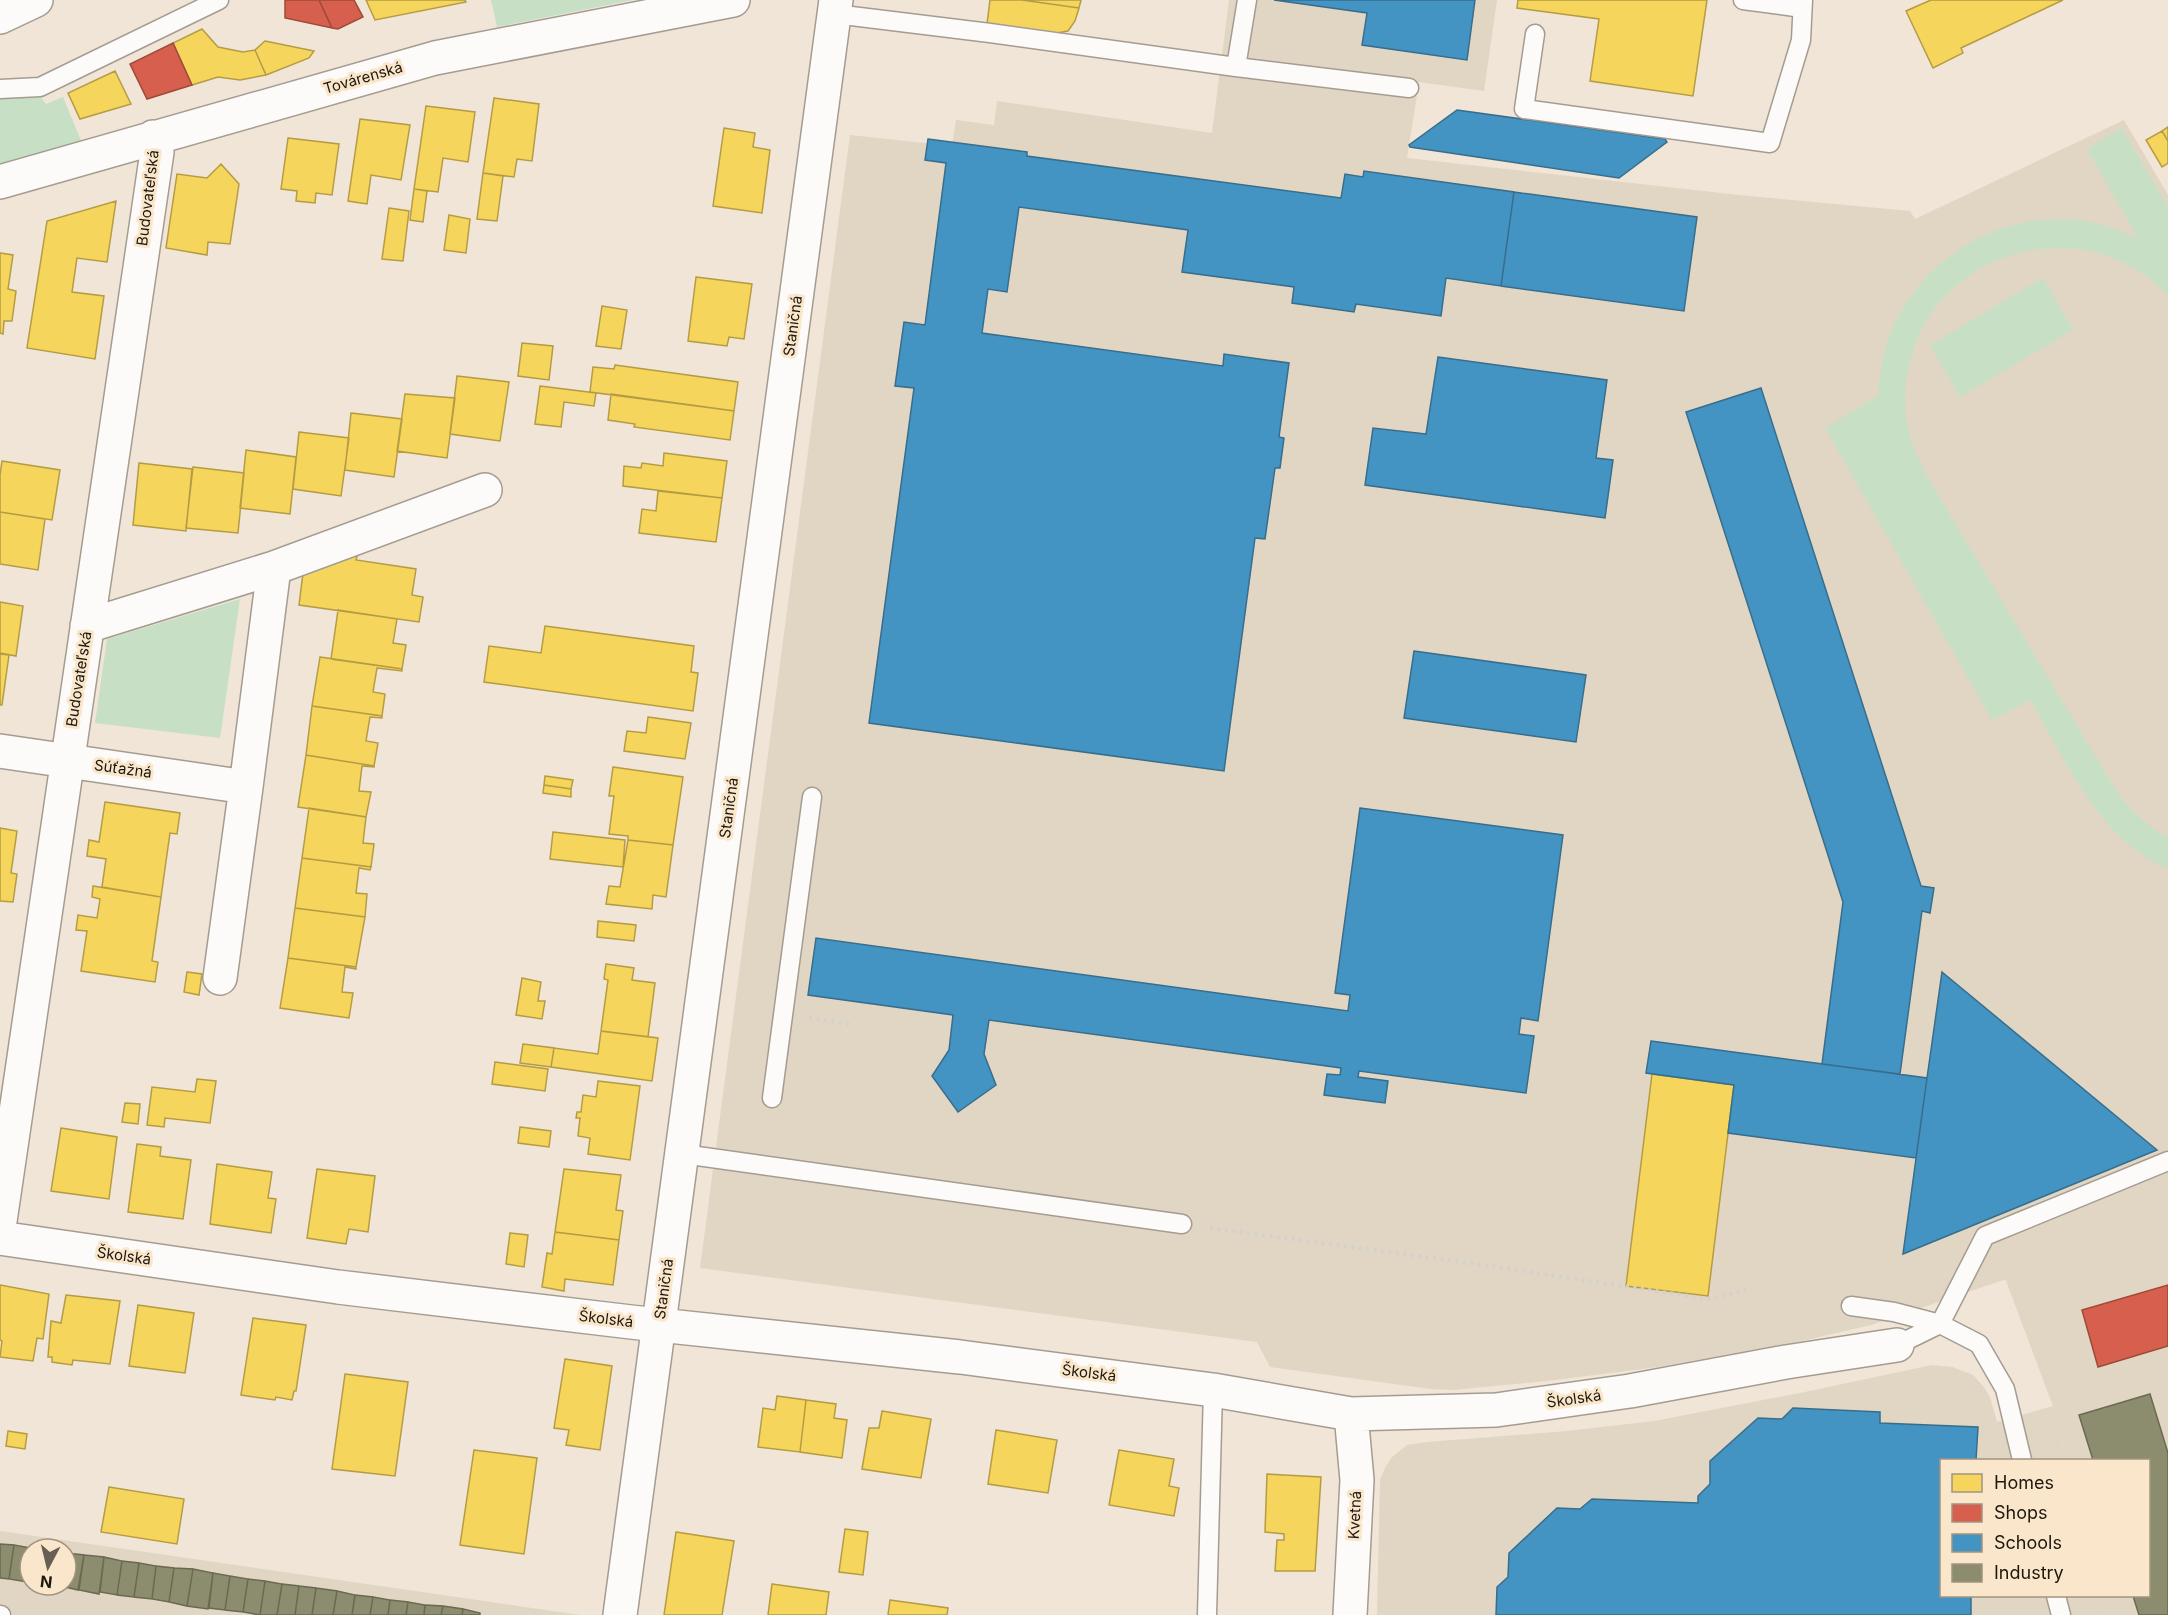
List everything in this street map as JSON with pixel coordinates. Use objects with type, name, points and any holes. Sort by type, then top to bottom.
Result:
[{"type":"street","points":[[0,18],[36,0]]},
{"type":"street","name":"Továrenská","points":[[0,182],[435,58],[733,0]]},
{"type":"street","name":"Staničná","points":[[620,1615],[835,7]]},
{"type":"street","name":"Budovateľská","points":[[0,1221],[157,152],[153,137]]},
{"type":"street","points":[[87,626],[274,568],[485,490]]},
{"type":"street","points":[[219,978],[274,568]]},
{"type":"street","name":"Súťažná","points":[[0,751],[246,788]]},
{"type":"street","name":"Školská","points":[[0,1238],[338,1287],[659,1325],[960,1357],[1213,1390],[1352,1414],[1496,1410],[1630,1391],[1786,1362],[1897,1345]]},
{"type":"street","name":"Kvetná","points":[[1350,1615],[1357,1480],[1352,1414]]},
{"type":"lane","points":[[0,89],[40,87],[219,0]]},
{"type":"lane","points":[[1236,67],[1247,0]]},
{"type":"lane","points":[[1535,34],[1524,109],[1770,143],[1801,40],[1803,4],[1743,0]]},
{"type":"lane","points":[[835,7],[990,33],[1409,88]]},
{"type":"lane","points":[[772,1098],[812,797]]},
{"type":"lane","points":[[683,1154],[1182,1224]]},
{"type":"lane","points":[[1897,1345],[1940,1324],[1985,1236],[2168,1161]]},
{"type":"lane","points":[[1851,1306],[1894,1312],[1940,1324],[1980,1344],[2005,1389],[2022,1459]]},
{"type":"lane","points":[[1207,1615],[1213,1390]]},
{"type":"lane","points":[[2056,1597],[2061,1615]]},
{"type":"path","points":[[783,1014],[850,1024]]},
{"type":"path","points":[[1182,1224],[1477,1264],[1708,1299],[1746,1290]]},
{"type":"shaded area","points":[[1229,0],[1497,0],[1484,91],[1419,82],[1407,158],[1739,195],[1910,211],[1915,219],[2124,120],[2168,195],[2168,1224],[1871,1325],[1802,1341],[1658,1367],[1452,1390],[1270,1367],[1257,1342],[700,1268],[850,135],[952,146],[956,120],[994,125],[997,101],[1212,133]]},
{"type":"shaded area","points":[[2168,1224],[2168,1615],[2105,1615],[2100,1597],[2150,1597],[2150,1459],[2067,1459],[2053,1406],[2005,1278]]},
{"type":"shaded area","points":[[1932,1365],[1952,1367],[1973,1375],[1990,1397],[1997,1422],[2053,1406],[2067,1459],[1940,1459],[1940,1597],[2100,1597],[2105,1615],[1377,1615],[1380,1480],[1391,1458],[1407,1445],[1654,1421]]},
{"type":"shaded area","points":[[0,1531],[41,1537],[18,1537],[18,1597],[78,1597],[78,1542],[580,1615],[0,1615]]},
{"type":"green space","points":[[491,0],[633,0],[497,27]]},
{"type":"green space","points":[[40,96],[46,104],[63,97],[82,143],[0,169],[0,98]]},
{"type":"green space","points":[[2122,128],[2168,207],[2168,296],[2138,270],[2114,258],[2089,251],[2040,249],[2006,257],[1976,271],[1950,291],[1929,317],[1914,347],[1906,380],[1906,417],[1911,439],[1925,473],[2117,792],[2140,818],[2168,838],[2168,869],[2143,856],[2103,819],[2071,773],[2030,700],[1992,720],[1825,428],[1878,396],[1887,344],[1903,308],[1921,283],[1943,261],[1969,243],[1997,230],[2027,222],[2058,219],[2096,223],[2138,238],[2087,149]]},
{"type":"green space","points":[[2043,278],[2073,330],[1960,397],[1930,345]]},
{"type":"green space","points":[[240,599],[220,738],[95,723],[107,639]]},
{"type":"building: Homes","points":[[366,0],[465,0],[466,2],[375,20]]},
{"type":"building: Homes","points":[[990,0],[1022,0],[1079,8],[1075,21],[1068,31],[1057,33],[987,24]]},
{"type":"building: Homes","points":[[1022,0],[1081,0],[1079,8]]},
{"type":"building: Homes","points":[[1518,0],[1707,0],[1693,96],[1590,81],[1599,19],[1517,8]]},
{"type":"building: Homes","points":[[1931,0],[2063,0],[1961,48],[1963,53],[1933,68],[1906,11]]},
{"type":"building: Homes","points":[[202,29],[218,47],[243,52],[255,50],[266,75],[240,80],[218,77],[192,85],[173,43]]},
{"type":"building: Homes","points":[[265,41],[314,51],[309,58],[266,75],[255,50]]},
{"type":"building: Homes","points":[[115,71],[131,104],[80,119],[68,93]]},
{"type":"building: Homes","points":[[494,98],[539,104],[532,161],[517,159],[514,177],[483,173]]},
{"type":"building: Homes","points":[[426,106],[475,112],[468,162],[443,158],[438,192],[414,189]]},
{"type":"building: Homes","points":[[360,119],[410,125],[401,180],[371,175],[367,204],[348,201]]},
{"type":"building: Homes","points":[[2168,127],[2168,141],[2162,131]]},
{"type":"building: Homes","points":[[724,128],[755,133],[753,147],[770,150],[762,213],[713,206]]},
{"type":"building: Homes","points":[[2162,131],[2168,141],[2168,163],[2162,167],[2146,140]]},
{"type":"building: Homes","points":[[288,138],[339,144],[332,195],[316,193],[315,203],[296,201],[297,191],[281,189]]},
{"type":"building: Homes","points":[[221,164],[239,184],[230,244],[208,242],[207,255],[166,248],[177,174],[207,178]]},
{"type":"building: Homes","points":[[483,173],[503,176],[497,221],[477,219]]},
{"type":"building: Homes","points":[[414,189],[427,191],[423,222],[410,220]]},
{"type":"building: Homes","points":[[116,201],[107,262],[77,258],[72,292],[104,296],[95,359],[27,348],[47,221]]},
{"type":"building: Homes","points":[[389,208],[409,211],[403,261],[382,259]]},
{"type":"building: Homes","points":[[449,215],[470,219],[466,253],[444,250]]},
{"type":"building: Homes","points":[[0,253],[13,255],[8,289],[16,291],[12,321],[4,321],[3,334],[0,333]]},
{"type":"building: Homes","points":[[696,277],[752,284],[744,339],[729,337],[727,346],[688,341]]},
{"type":"building: Homes","points":[[602,306],[627,310],[621,349],[596,346]]},
{"type":"building: Homes","points":[[522,343],[553,346],[549,380],[518,376]]},
{"type":"building: Homes","points":[[615,365],[738,382],[734,411],[590,392],[593,367],[614,369]]},
{"type":"building: Homes","points":[[457,376],[509,382],[500,441],[450,434]]},
{"type":"building: Homes","points":[[540,386],[596,393],[594,406],[564,402],[561,427],[535,424]]},
{"type":"building: Homes","points":[[405,394],[455,398],[447,458],[397,451]]},
{"type":"building: Homes","points":[[611,394],[734,411],[730,440],[634,427],[635,424],[608,420]]},
{"type":"building: Homes","points":[[351,413],[402,419],[394,477],[345,470]]},
{"type":"building: Homes","points":[[299,432],[349,438],[341,496],[293,489]]},
{"type":"building: Homes","points":[[246,450],[296,457],[290,514],[240,508]]},
{"type":"building: Homes","points":[[664,453],[727,461],[722,498],[623,486],[624,466],[641,468],[642,463],[663,466]]},
{"type":"building: Homes","points":[[2,461],[60,470],[52,520],[0,512]]},
{"type":"building: Homes","points":[[139,463],[192,469],[186,531],[133,525]]},
{"type":"building: Homes","points":[[193,467],[244,473],[238,533],[186,528]]},
{"type":"building: Homes","points":[[658,491],[722,498],[716,542],[639,533],[642,509],[656,511]]},
{"type":"building: Homes","points":[[0,512],[45,519],[38,570],[0,564]]},
{"type":"building: Homes","points":[[358,552],[356,560],[416,569],[412,595],[423,597],[419,622],[299,605],[303,573]]},
{"type":"building: Homes","points":[[0,602],[23,606],[16,656],[0,653]]},
{"type":"building: Homes","points":[[338,610],[397,619],[393,643],[406,645],[402,669],[331,659]]},
{"type":"building: Homes","points":[[545,626],[694,646],[691,672],[698,673],[693,711],[484,682],[489,646],[541,653]]},
{"type":"building: Homes","points":[[0,654],[9,655],[2,705],[0,705]]},
{"type":"building: Homes","points":[[320,657],[402,669],[402,671],[377,668],[373,692],[385,694],[382,716],[312,706]]},
{"type":"building: Homes","points":[[312,706],[382,716],[382,718],[370,717],[366,741],[378,743],[374,766],[306,755]]},
{"type":"building: Homes","points":[[648,717],[691,723],[685,759],[624,751],[627,731],[646,733]]},
{"type":"building: Homes","points":[[306,755],[374,766],[362,766],[359,791],[371,792],[366,817],[298,807]]},
{"type":"building: Homes","points":[[613,767],[683,777],[673,845],[628,840],[628,836],[609,834],[614,796],[609,796]]},
{"type":"building: Homes","points":[[545,776],[573,780],[571,789],[544,785]]},
{"type":"building: Homes","points":[[544,785],[571,789],[571,797],[543,793]]},
{"type":"building: Homes","points":[[105,802],[180,813],[177,834],[170,833],[161,897],[102,887],[106,859],[87,856],[89,840],[99,842]]},
{"type":"building: Homes","points":[[309,808],[366,817],[363,843],[374,844],[371,867],[302,858]]},
{"type":"building: Homes","points":[[0,828],[17,831],[11,873],[17,874],[13,902],[0,901]]},
{"type":"building: Homes","points":[[553,832],[625,840],[623,867],[550,859]]},
{"type":"building: Homes","points":[[628,840],[673,845],[666,897],[653,895],[652,909],[606,904],[609,886],[620,887]]},
{"type":"building: Homes","points":[[302,858],[371,867],[370,870],[359,868],[356,893],[367,894],[365,917],[295,908]]},
{"type":"building: Homes","points":[[93,886],[161,897],[152,961],[158,962],[155,982],[81,971],[87,931],[76,930],[78,915],[97,918],[100,899],[92,897]]},
{"type":"building: Homes","points":[[295,908],[365,917],[356,967],[288,958]]},
{"type":"building: Homes","points":[[598,921],[636,925],[634,941],[597,937]]},
{"type":"building: Homes","points":[[288,958],[356,967],[356,969],[345,967],[342,992],[353,993],[349,1018],[280,1008]]},
{"type":"building: Homes","points":[[606,964],[634,968],[632,980],[655,983],[648,1037],[601,1031],[608,980],[604,979]]},
{"type":"building: Homes","points":[[187,972],[202,974],[199,995],[184,992]]},
{"type":"building: Homes","points":[[522,978],[541,982],[538,1001],[545,1001],[542,1019],[516,1015]]},
{"type":"building: Homes","points":[[601,1031],[658,1038],[652,1081],[551,1067],[554,1048],[598,1054]]},
{"type":"building: Homes","points":[[523,1044],[554,1048],[551,1067],[520,1063]]},
{"type":"building: Homes","points":[[495,1062],[548,1069],[545,1091],[492,1084]]},
{"type":"building: Homes","points":[[1652,1074],[1734,1085],[1708,1296],[1626,1286]]},
{"type":"building: Homes","points":[[197,1079],[216,1081],[210,1123],[165,1118],[164,1127],[147,1125],[152,1087],[195,1092]]},
{"type":"building: Homes","points":[[598,1081],[640,1086],[630,1160],[588,1154],[590,1138],[578,1136],[580,1118],[576,1118],[577,1112],[581,1112],[583,1095],[596,1097]]},
{"type":"building: Homes","points":[[125,1103],[140,1104],[138,1124],[122,1122]]},
{"type":"building: Homes","points":[[520,1127],[551,1131],[549,1147],[518,1143]]},
{"type":"building: Homes","points":[[61,1128],[117,1137],[109,1199],[51,1191]]},
{"type":"building: Homes","points":[[137,1144],[161,1147],[160,1156],[191,1160],[183,1219],[128,1212]]},
{"type":"building: Homes","points":[[217,1164],[272,1172],[268,1198],[276,1199],[271,1233],[210,1224]]},
{"type":"building: Homes","points":[[317,1169],[375,1176],[368,1232],[349,1229],[346,1244],[307,1238]]},
{"type":"building: Homes","points":[[564,1169],[621,1175],[616,1210],[623,1211],[619,1240],[555,1232]]},
{"type":"building: Homes","points":[[555,1232],[619,1240],[613,1285],[565,1279],[564,1291],[542,1287],[547,1253],[552,1254]]},
{"type":"building: Homes","points":[[510,1233],[528,1235],[524,1267],[506,1264]]},
{"type":"building: Homes","points":[[0,1285],[49,1294],[43,1339],[37,1338],[33,1361],[0,1357],[2,1341],[0,1340]]},
{"type":"building: Homes","points":[[66,1295],[120,1301],[110,1364],[73,1360],[72,1365],[52,1362],[52,1357],[48,1357],[51,1321],[61,1323]]},
{"type":"building: Homes","points":[[138,1305],[194,1313],[185,1373],[129,1366]]},
{"type":"building: Homes","points":[[253,1318],[306,1325],[296,1391],[294,1391],[292,1400],[241,1395]]},
{"type":"building: Homes","points":[[565,1359],[612,1366],[600,1450],[566,1445],[569,1430],[554,1428]]},
{"type":"building: Homes","points":[[345,1374],[408,1382],[395,1476],[332,1469]]},
{"type":"building: Homes","points":[[777,1396],[806,1400],[800,1452],[758,1447],[763,1408],[775,1410]]},
{"type":"building: Homes","points":[[806,1400],[836,1404],[834,1418],[847,1420],[842,1458],[800,1452]]},
{"type":"building: Homes","points":[[882,1411],[931,1419],[921,1478],[862,1469],[869,1428],[879,1428]]},
{"type":"building: Homes","points":[[996,1430],[1057,1440],[1048,1493],[988,1484]]},
{"type":"building: Homes","points":[[8,1431],[27,1434],[25,1449],[6,1446]]},
{"type":"building: Homes","points":[[474,1450],[537,1458],[524,1554],[460,1545]]},
{"type":"building: Homes","points":[[1119,1450],[1174,1459],[1169,1486],[1179,1488],[1174,1516],[1109,1505]]},
{"type":"building: Homes","points":[[1267,1474],[1321,1477],[1315,1571],[1275,1571],[1277,1540],[1284,1540],[1284,1534],[1265,1532]]},
{"type":"building: Homes","points":[[109,1487],[184,1499],[177,1544],[101,1532]]},
{"type":"building: Homes","points":[[845,1529],[868,1532],[863,1575],[839,1572]]},
{"type":"building: Homes","points":[[676,1532],[734,1541],[722,1615],[664,1615]]},
{"type":"building: Homes","points":[[772,1584],[829,1592],[826,1615],[768,1615]]},
{"type":"building: Homes","points":[[890,1600],[948,1608],[947,1615],[888,1615]]},
{"type":"building: Shops","points":[[285,0],[319,0],[332,28],[285,18]]},
{"type":"building: Shops","points":[[319,0],[354,0],[363,17],[338,29],[332,28]]},
{"type":"building: Shops","points":[[173,43],[192,85],[147,99],[130,64]]},
{"type":"building: Shops","points":[[2168,1285],[2168,1346],[2098,1367],[2082,1310]]},
{"type":"building: Schools","points":[[1274,0],[1475,0],[1467,60],[1362,45],[1367,13]]},
{"type":"building: Schools","points":[[1457,110],[1665,139],[1667,142],[1619,178],[1410,147],[1409,145]]},
{"type":"building: Schools","points":[[928,139],[1027,152],[1027,156],[1341,198],[1345,174],[1363,177],[1364,171],[1514,192],[1501,286],[1446,278],[1441,316],[1356,304],[1354,312],[1292,303],[1294,287],[1182,272],[1188,230],[1019,207],[1007,292],[988,289],[982,333],[1223,366],[1224,354],[1289,363],[1279,437],[1284,438],[1280,468],[1275,468],[1265,539],[1255,538],[1224,771],[869,723],[914,388],[895,386],[904,322],[925,325],[946,163],[925,160]]},
{"type":"building: Schools","points":[[1514,192],[1697,217],[1684,311],[1501,286]]},
{"type":"building: Schools","points":[[1438,357],[1607,380],[1596,458],[1613,460],[1605,518],[1365,485],[1373,428],[1426,434]]},
{"type":"building: Schools","points":[[1761,388],[1921,886],[1934,888],[1930,913],[1922,911],[1900,1074],[1822,1064],[1843,902],[1686,412]]},
{"type":"building: Schools","points":[[1414,651],[1586,675],[1576,742],[1404,718]]},
{"type":"building: Schools","points":[[1360,808],[1563,835],[1538,1021],[1521,1018],[1519,1034],[1534,1036],[1526,1093],[1359,1071],[1358,1077],[1388,1081],[1385,1103],[1324,1095],[1327,1074],[1340,1075],[1341,1068],[989,1020],[984,1054],[996,1085],[958,1112],[932,1076],[949,1050],[953,1015],[808,995],[816,938],[1348,1011],[1350,995],[1335,993]]},
{"type":"building: Schools","points":[[1942,972],[2157,1150],[1903,1254],[1927,1078]]},
{"type":"building: Schools","points":[[1651,1041],[1927,1078],[1916,1158],[1728,1133],[1734,1085],[1646,1073]]},
{"type":"building: Schools","points":[[1793,1408],[1880,1412],[1880,1423],[1978,1427],[1976,1459],[1940,1459],[1940,1597],[1971,1597],[1971,1615],[1496,1615],[1497,1587],[1508,1577],[1509,1553],[1557,1508],[1580,1509],[1592,1499],[1698,1503],[1698,1496],[1710,1484],[1710,1461],[1758,1418],[1782,1419]]},
{"type":"building: Industry","points":[[2150,1394],[2168,1453],[2168,1615],[2139,1615],[2133,1597],[2150,1597],[2150,1459],[2093,1459],[2079,1415]]},
{"type":"building: Industry","points":[[0,1544],[14,1545],[9,1579],[0,1578]]},
{"type":"building: Industry","points":[[14,1545],[18,1546],[18,1580],[9,1579]]},
{"type":"building: Industry","points":[[78,1554],[84,1555],[78,1590]]},
{"type":"building: Industry","points":[[84,1555],[104,1557],[99,1594],[79,1590]]},
{"type":"building: Industry","points":[[104,1557],[122,1561],[117,1595],[100,1592]]},
{"type":"building: Industry","points":[[122,1561],[139,1563],[134,1597],[117,1595]]},
{"type":"building: Industry","points":[[139,1563],[156,1566],[152,1599],[134,1597]]},
{"type":"building: Industry","points":[[156,1566],[174,1568],[169,1602],[152,1599]]},
{"type":"building: Industry","points":[[174,1568],[193,1569],[187,1606],[169,1602]]},
{"type":"building: Industry","points":[[193,1569],[213,1573],[208,1609],[187,1606]]},
{"type":"building: Industry","points":[[213,1573],[230,1576],[225,1610],[209,1608]]},
{"type":"building: Industry","points":[[230,1576],[248,1579],[243,1612],[225,1610]]},
{"type":"building: Industry","points":[[248,1579],[265,1581],[260,1615],[243,1612]]},
{"type":"building: Industry","points":[[265,1581],[282,1584],[277,1615],[260,1615]]},
{"type":"building: Industry","points":[[282,1584],[299,1586],[295,1615],[277,1615]]},
{"type":"building: Industry","points":[[299,1586],[316,1588],[312,1615],[295,1615]]},
{"type":"building: Industry","points":[[316,1588],[337,1591],[333,1615],[312,1615]]},
{"type":"building: Industry","points":[[337,1591],[355,1595],[352,1615],[333,1615]]},
{"type":"building: Industry","points":[[355,1595],[373,1597],[370,1615],[352,1615]]},
{"type":"building: Industry","points":[[373,1597],[390,1600],[388,1615],[370,1615]]},
{"type":"building: Industry","points":[[390,1600],[408,1602],[406,1615],[388,1615]]},
{"type":"building: Industry","points":[[408,1602],[425,1605],[424,1615],[406,1615]]},
{"type":"building: Industry","points":[[425,1605],[443,1606],[441,1615],[424,1615]]},
{"type":"building: Industry","points":[[443,1606],[463,1609],[462,1615],[441,1615]]},
{"type":"building: Industry","points":[[463,1609],[480,1613],[480,1615],[462,1615]]}]
